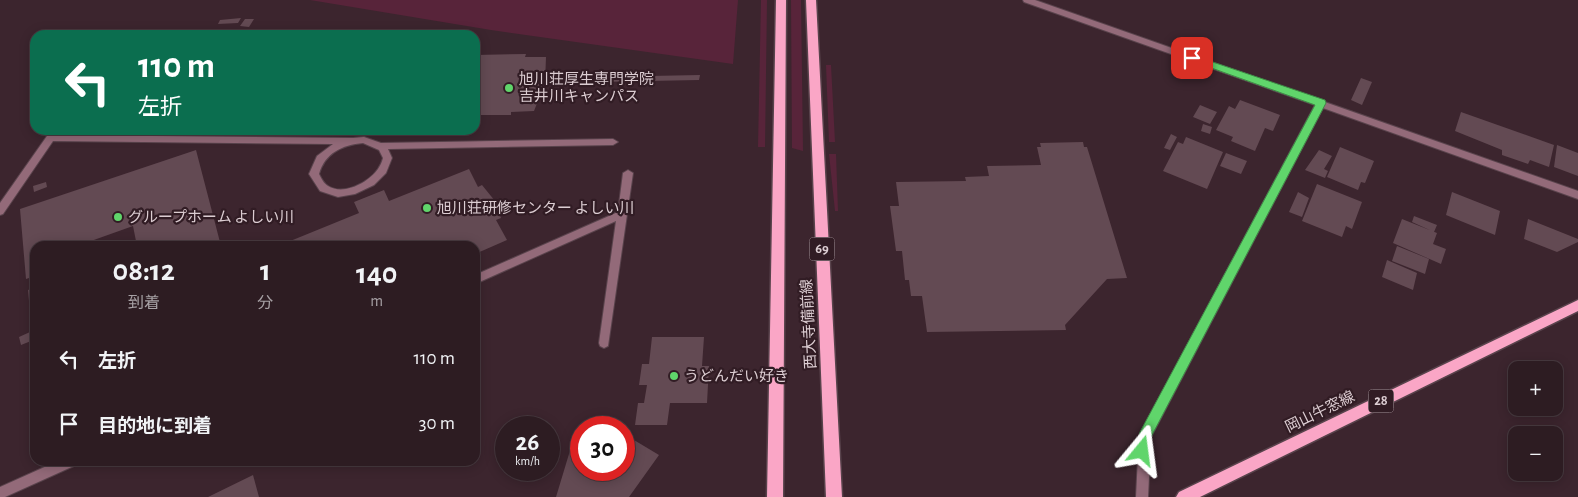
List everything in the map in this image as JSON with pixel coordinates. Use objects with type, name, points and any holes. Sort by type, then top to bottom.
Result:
[{"type":"main road","name":"西大寺備前線","points":[[775,497],[781,0]]},
{"type":"main road","name":"西大寺備前線","points":[[811,0],[834,497]]},
{"type":"main road","name":"岡山牛窓線","points":[[1184,497],[1578,305]]},
{"type":"street","points":[[1027,0],[1578,195]]},
{"type":"street","points":[[1142,497],[1145,436],[1321,103]]},
{"type":"street","points":[[0,211],[50,138],[364,140],[382,146],[613,142]]},
{"type":"street","points":[[352,141],[330,150],[316,166],[314,174],[316,182],[322,188],[332,192],[344,192],[368,185],[385,169],[388,160],[387,152],[382,146]]},
{"type":"street","points":[[604,343],[628,173]]},
{"type":"street","points":[[480,278],[622,214]]},
{"type":"street","points":[[0,493],[61,466]]},
{"type":"shaded area","points":[[310,0],[738,0],[733,64],[491,30]]},
{"type":"shaded area","points":[[761,0],[767,0],[765,147],[758,147]]},
{"type":"shaded area","points":[[791,0],[801,0],[803,151],[792,148]]},
{"type":"shaded area","points":[[826,65],[831,65],[835,142],[829,142]]},
{"type":"shaded area","points":[[829,154],[836,154],[838,211],[835,211]]},
{"type":"building","points":[[241,18],[238,23],[218,24],[220,20]]},
{"type":"building","points":[[245,19],[254,19],[249,27],[240,26]]},
{"type":"building","name":"旭川荘厚生専門学院 吉井川キャンパス","points":[[526,54],[525,57],[546,57],[545,83],[534,111],[511,112],[511,115],[480,115],[480,55]]},
{"type":"building","points":[[700,75],[699,80],[597,82],[598,77]]},
{"type":"building","points":[[1361,78],[1372,82],[1362,105],[1351,100]]},
{"type":"building","points":[[1240,100],[1280,115],[1273,131],[1265,128],[1255,151],[1231,141],[1233,137],[1216,130],[1229,106],[1235,109]]},
{"type":"building","points":[[1200,105],[1217,112],[1210,124],[1193,117]]},
{"type":"building","points":[[1461,112],[1554,145],[1549,167],[1530,160],[1528,164],[1502,155],[1502,150],[1455,131]]},
{"type":"building","points":[[1203,124],[1212,127],[1210,134],[1201,131]]},
{"type":"building","points":[[1171,134],[1177,137],[1170,150],[1164,148]]},
{"type":"building","points":[[1186,137],[1223,152],[1207,189],[1163,171],[1178,142],[1183,144]]},
{"type":"building","points":[[1083,142],[1084,147],[1087,147],[1127,278],[1107,279],[1065,325],[1066,330],[927,332],[922,296],[911,296],[909,280],[905,280],[902,251],[896,251],[890,206],[899,206],[896,182],[966,181],[965,177],[989,176],[987,166],[1041,165],[1037,147],[1041,147],[1040,143]]},
{"type":"building","points":[[1557,145],[1578,153],[1578,176],[1554,167]]},
{"type":"building","points":[[1340,147],[1374,161],[1365,183],[1361,182],[1358,190],[1327,177]]},
{"type":"building","name":"グループホーム よしい川","points":[[196,150],[220,241],[136,241],[133,226],[91,241],[30,241],[30,278],[26,279],[20,209]]},
{"type":"building","points":[[1319,150],[1332,156],[1324,169],[1328,171],[1325,178],[1305,170]]},
{"type":"building","points":[[1226,153],[1247,161],[1241,174],[1220,166]]},
{"type":"building","name":"旭川荘研修センター よしい川","points":[[469,169],[478,187],[482,185],[495,201],[501,218],[496,220],[507,240],[480,252],[480,241],[290,241],[359,213],[354,202],[384,190],[389,201]]},
{"type":"building","points":[[46,182],[47,187],[34,192],[33,186]]},
{"type":"building","points":[[1317,184],[1362,202],[1352,229],[1346,226],[1342,237],[1302,221]]},
{"type":"building","points":[[1298,192],[1309,198],[1302,217],[1289,212]]},
{"type":"building","points":[[1452,192],[1500,211],[1495,235],[1446,215]]},
{"type":"building","points":[[1414,216],[1437,225],[1434,232],[1412,222]]},
{"type":"building","points":[[1402,219],[1437,233],[1433,244],[1446,249],[1441,264],[1393,243]]},
{"type":"building","points":[[1528,219],[1578,239],[1578,242],[1557,252],[1524,239]]},
{"type":"building","points":[[1397,246],[1429,259],[1425,274],[1392,261]]},
{"type":"building","points":[[1387,260],[1417,273],[1413,290],[1382,277]]},
{"type":"building","points":[[30,289],[30,312],[28,290]]},
{"type":"building","points":[[30,332],[30,341],[21,345],[19,337]]},
{"type":"building","name":"うどんだい好き","points":[[652,337],[704,337],[702,366],[709,366],[707,403],[670,403],[667,425],[635,425],[638,403],[644,403],[647,385],[639,385],[642,364],[649,364]]},
{"type":"building","points":[[635,441],[659,455],[629,497],[556,497],[570,451],[570,481],[635,481]]},
{"type":"building","points":[[253,475],[259,497],[208,497]]},
{"type":"place","name":"旭川荘厚生専門学院 吉井川キャンパス","points":[[509,88]]},
{"type":"place","name":"旭川荘研修センター よしい川","points":[[427,208]]},
{"type":"place","name":"グループホーム よしい川","points":[[118,217]]},
{"type":"place","name":"うどんだい好き","points":[[674,376]]},
{"type":"route","points":[[1142,451],[1145,436],[1321,103],[1192,58]]}]
